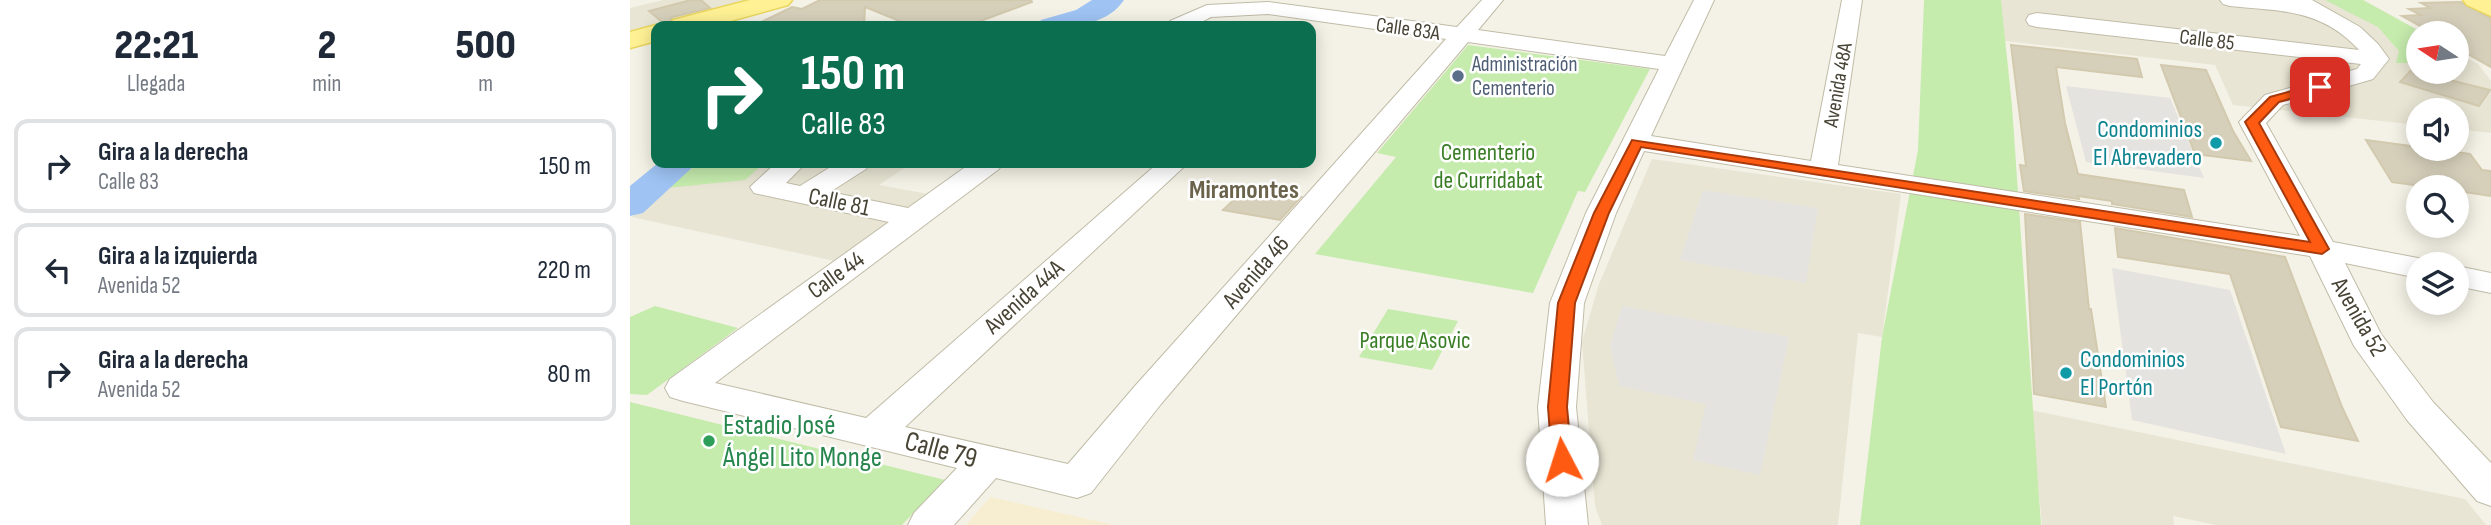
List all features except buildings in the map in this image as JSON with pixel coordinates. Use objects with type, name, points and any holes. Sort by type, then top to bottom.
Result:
[{"type":"main road","points":[[701,21],[779,0]]},
{"type":"main road","points":[[2476,0],[2491,8]]},
{"type":"main road","points":[[630,40],[651,34]]},
{"type":"street","name":"Avenida 46","points":[[1077,482],[1148,395],[1493,0]]},
{"type":"street","points":[[1567,525],[1557,407],[1567,303],[1601,213],[1704,0]]},
{"type":"street","name":"Avenida 48A","points":[[1823,170],[1852,0]]},
{"type":"street","points":[[2230,0],[2304,4],[2346,27],[2371,47],[2377,59]]},
{"type":"street","name":"Calle 83A","points":[[1273,4],[1333,19],[1674,64]]},
{"type":"street","points":[[1188,21],[1207,11],[1273,4]]},
{"type":"street","points":[[1316,34],[1333,19]]},
{"type":"street","name":"Calle 85","points":[[2037,20],[2377,59]]},
{"type":"street","name":"Avenida 52","points":[[2377,59],[2365,74],[2274,100],[2252,122],[2322,249],[2366,338],[2420,411],[2491,490]]},
{"type":"street","points":[[1637,142],[2322,249],[2406,266]]},
{"type":"street","name":"Calle 81","points":[[786,168],[764,187],[913,218]]},
{"type":"street","points":[[806,195],[848,168]]},
{"type":"street","name":"Calle 44","points":[[683,388],[982,168]]},
{"type":"street","name":"Avenida 44A","points":[[875,432],[1168,168]]},
{"type":"street","points":[[2469,278],[2491,283]]},
{"type":"street","name":"Calle 79","points":[[683,388],[1077,482]]},
{"type":"street","points":[[929,525],[988,462]]},
{"type":"shaded area","points":[[663,0],[752,0],[669,21],[651,21],[651,26],[630,31],[630,8]]},
{"type":"shaded area","points":[[2001,0],[2363,0],[2406,24],[2406,84],[2469,84],[2469,59],[2478,64],[2491,81],[2491,133],[2469,130],[2469,98],[2406,98],[2406,124],[2233,105],[2215,65],[2005,41]]},
{"type":"shaded area","points":[[2066,86],[2170,98],[2204,178],[2086,162]]},
{"type":"shaded area","points":[[1652,159],[1901,194],[1882,337],[1858,333],[1838,525],[1602,525],[1595,506],[1582,342],[1599,284]]},
{"type":"shaded area","points":[[685,168],[904,168],[879,185],[934,195],[839,262],[632,217]]},
{"type":"shaded area","points":[[1703,190],[1818,208],[1806,283],[1680,260]]},
{"type":"shaded area","points":[[2112,268],[2230,290],[2286,454],[2132,420]]},
{"type":"shaded area","points":[[1622,306],[1789,337],[1760,475],[1693,460],[1706,404],[1619,386],[1610,345]]},
{"type":"shaded area","points":[[2031,410],[2465,499],[2486,525],[2216,525],[2173,516],[2174,525],[2042,525]]},
{"type":"shaded area","points":[[990,497],[1114,525],[966,525]]},
{"type":"green space","points":[[1924,0],[2001,0],[2012,106],[2041,525],[1860,525],[1882,337],[1918,150]]},
{"type":"green space","points":[[2325,0],[2363,0],[2406,24],[2406,63],[2396,63],[2399,51],[2378,27]]},
{"type":"green space","name":"Cementerio de Curridabat","points":[[1468,45],[1650,69],[1585,192],[1578,191],[1533,293],[1315,254],[1396,157],[1377,153]]},
{"type":"green space","points":[[693,168],[758,168],[745,180],[657,189]]},
{"type":"green space","points":[[655,306],[738,328],[647,395],[630,394],[630,317]]},
{"type":"green space","name":"Parque Asovic","points":[[1388,309],[1458,321],[1432,370],[1359,357]]},
{"type":"green space","name":"Estadio José Ángel Lito Monge","points":[[630,402],[945,480],[902,525],[630,525]]},
{"type":"waterway","points":[[1068,21],[1086,16],[1111,0]]},
{"type":"waterway","points":[[630,205],[673,168]]},
{"type":"place","name":"Administración Cementerio","points":[[1458,76]]},
{"type":"place","name":"Condominios El Abrevadero","points":[[2216,143]]},
{"type":"place","name":"Condominios El Portón","points":[[2066,373]]},
{"type":"place","name":"Estadio José Ángel Lito Monge","points":[[709,441]]},
{"type":"district","name":"Miramontes","points":[[1244,190]]},
{"type":"route","points":[[1562,460],[1557,407],[1567,303],[1601,213],[1637,142],[2322,249],[2252,122],[2274,100],[2320,87]]}]
